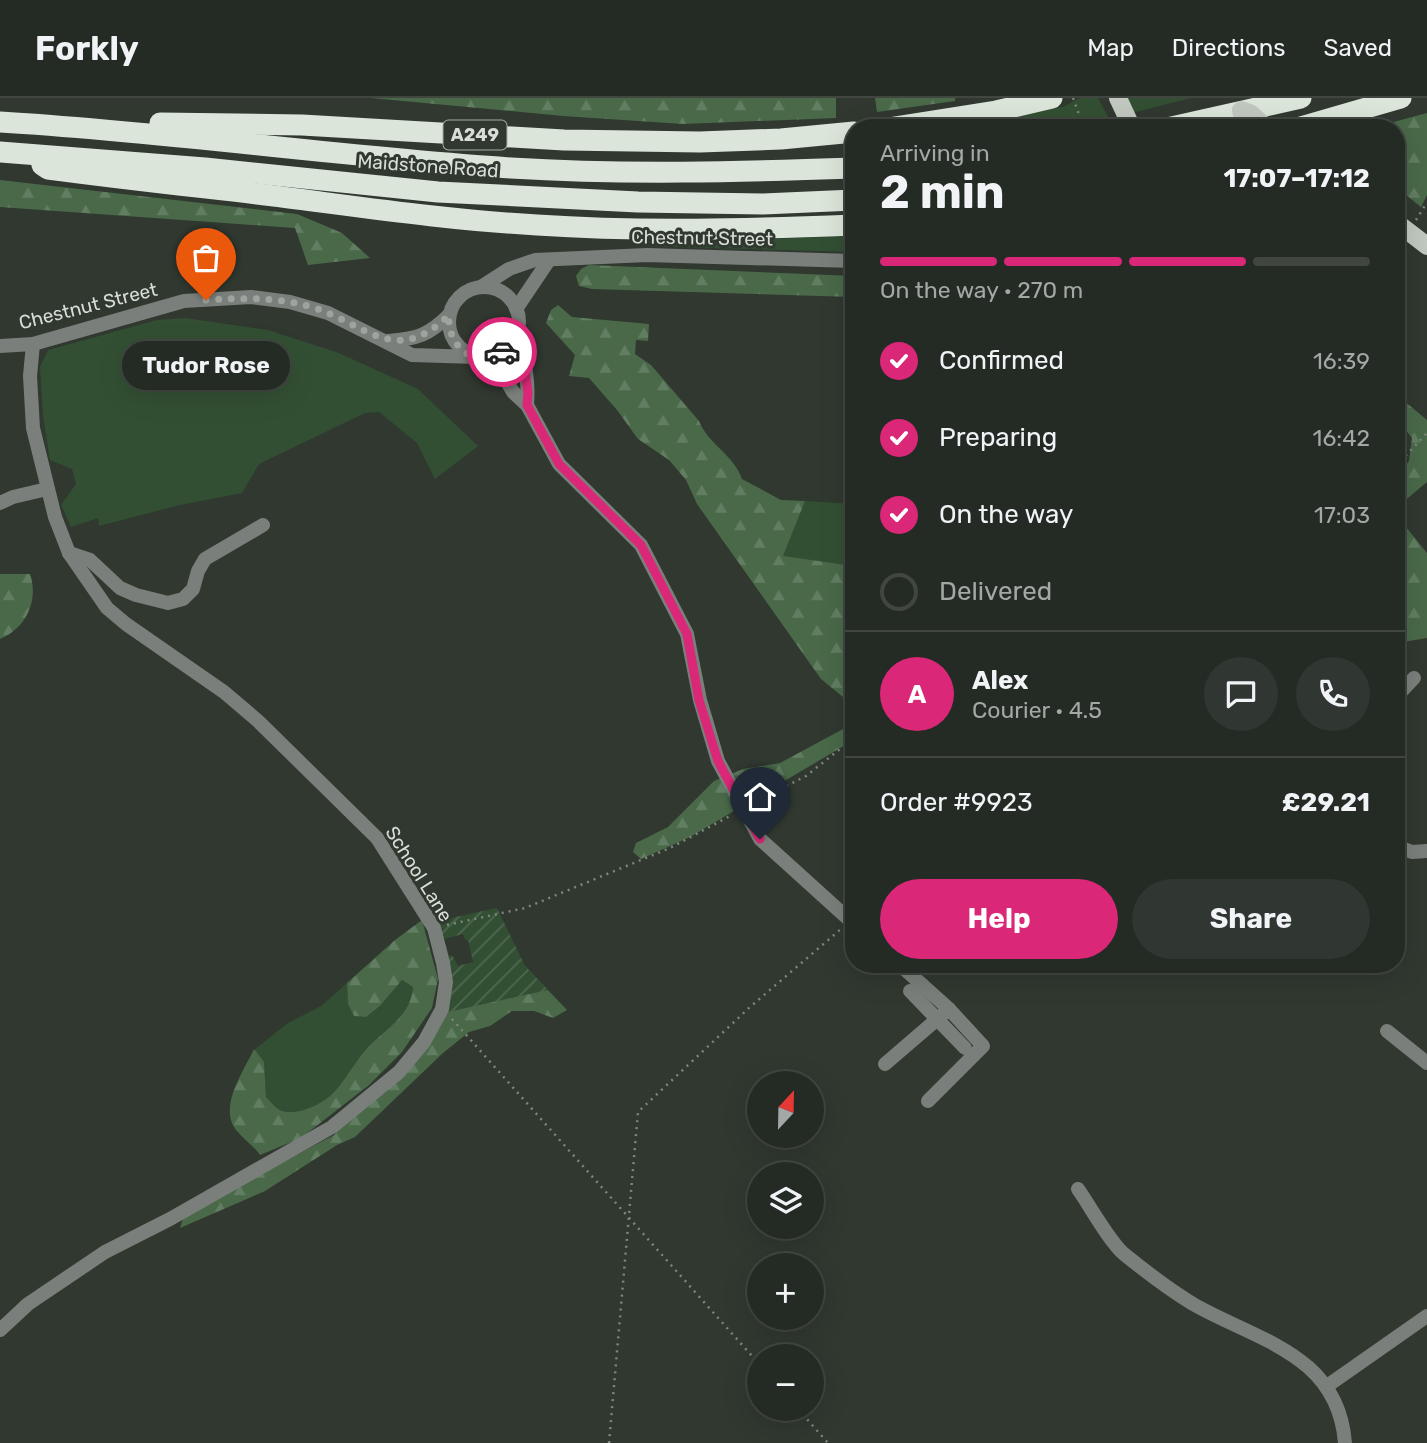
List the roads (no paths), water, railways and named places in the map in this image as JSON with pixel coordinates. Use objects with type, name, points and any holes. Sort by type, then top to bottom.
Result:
[{"type":"highway","points":[[945,119],[1052,98]]},
{"type":"highway","points":[[1207,119],[1301,98]]},
{"type":"highway","points":[[1328,119],[1401,98]]},
{"type":"highway","name":"Maidstone Road","points":[[0,122],[95,128],[420,161],[529,169],[704,172],[845,168]]},
{"type":"highway","name":"A249","points":[[95,128],[167,122],[288,124],[564,140],[700,142],[845,133]]},
{"type":"highway","name":"Maidstone Road","points":[[0,152],[172,164],[438,192],[638,202],[763,204],[845,200]]},
{"type":"highway","points":[[22,153],[48,169],[468,220],[539,225],[724,230],[845,225]]},
{"type":"main road","points":[[1118,98],[1128,119]]},
{"type":"main road","points":[[1239,109],[1257,119]]},
{"type":"main road","points":[[1405,229],[1427,246]]},
{"type":"street","points":[[975,100],[984,110],[996,111]]},
{"type":"street","name":"Chestnut Street","points":[[481,287],[509,269],[535,260],[647,255],[845,261]]},
{"type":"street","points":[[516,309],[550,260]]},
{"type":"street","points":[[482,357],[505,350],[517,335],[519,326],[511,299],[502,292],[481,287],[460,296],[453,304],[448,326],[451,337],[466,353],[482,357],[502,373],[513,392],[527,405],[559,464],[641,545],[687,634],[699,700],[718,761],[760,839],[845,921]]},
{"type":"street","name":"Chestnut Street","points":[[0,346],[33,344],[184,301],[251,297],[308,306],[328,313],[412,355],[482,357]]},
{"type":"street","points":[[387,341],[414,339],[435,328],[449,315]]},
{"type":"street","points":[[517,335],[522,348],[527,405]]},
{"type":"street","name":"School Lane","points":[[0,1330],[28,1304],[105,1252],[170,1219],[332,1127],[399,1072],[424,1042],[442,1009],[446,982],[434,928],[377,838],[274,736],[224,692],[107,608],[69,553],[55,517],[33,428],[30,376],[33,344]]},
{"type":"street","points":[[0,503],[47,489]]},
{"type":"street","points":[[69,553],[90,560],[120,588],[168,603],[183,599],[193,589],[205,559],[263,525]]},
{"type":"street","points":[[1405,688],[1414,678]]},
{"type":"street","points":[[1405,849],[1412,852],[1427,851]]},
{"type":"street","points":[[909,973],[949,1009],[983,1046],[928,1101]]},
{"type":"street","points":[[910,991],[965,1048]]},
{"type":"street","points":[[885,1064],[949,1009]]},
{"type":"street","points":[[1387,1031],[1427,1063]]},
{"type":"street","points":[[1078,1189],[1122,1252],[1193,1303],[1268,1339],[1307,1364],[1327,1386],[1344,1425],[1345,1443]]},
{"type":"street","points":[[1327,1386],[1427,1316]]},
{"type":"place","name":"Tudor Rose","points":[[206,300]]}]
